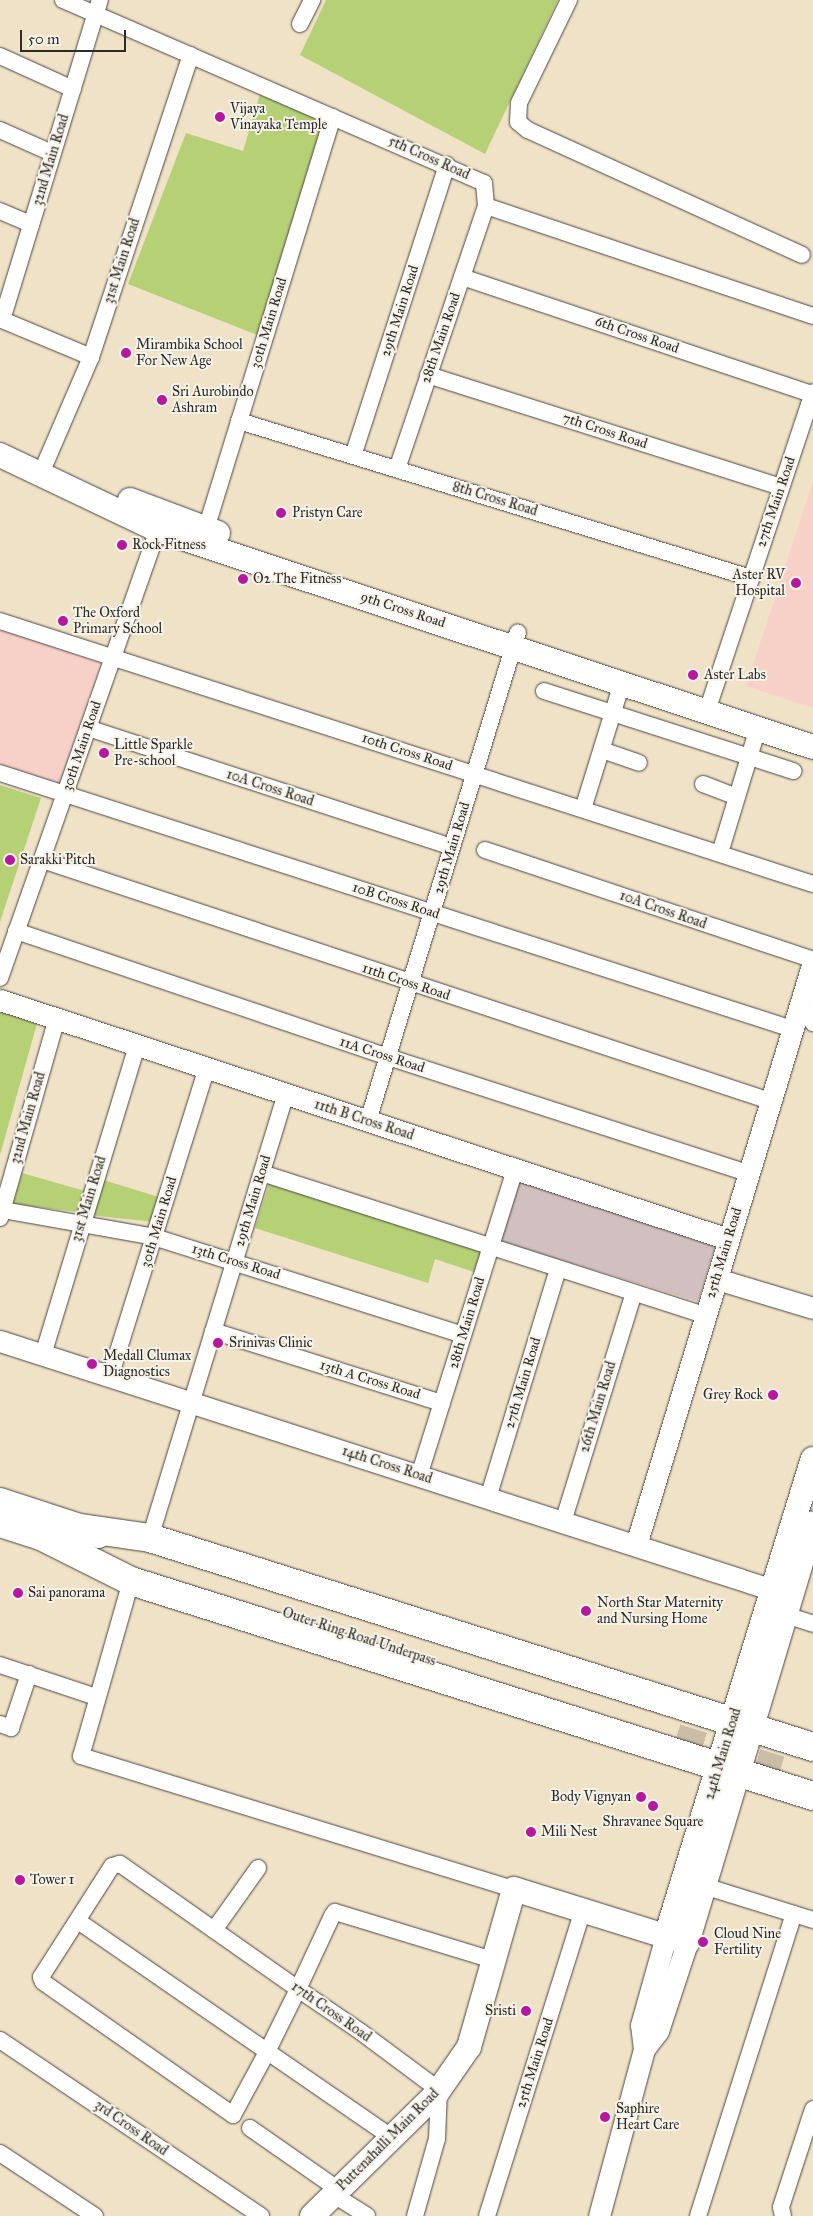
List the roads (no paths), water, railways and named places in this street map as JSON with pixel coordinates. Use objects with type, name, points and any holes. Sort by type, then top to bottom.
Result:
[{"type":"highway","points":[[0,1502],[81,1528],[150,1538],[813,1747]]},
{"type":"highway","points":[[0,1523],[42,1536],[131,1581],[813,1796]]},
{"type":"highway","name":"Outer Ring Road Underpass","points":[[42,1536],[678,1729],[81,1528]]},
{"type":"highway","points":[[813,1761],[782,1761],[813,1780]]},
{"type":"main road","name":"9th Cross Road","points":[[0,443],[161,522],[206,529],[516,639],[622,683],[813,733]]},
{"type":"main road","name":"9th Cross Road","points":[[0,455],[161,522],[709,705],[758,728],[813,747]]},
{"type":"main road","name":"24th Main Road","points":[[742,1725],[773,1590],[813,1459]]},
{"type":"main road","name":"24th Main Road","points":[[677,1940],[742,1725],[786,1615],[813,1524]]},
{"type":"main road","name":"24th Main Road","points":[[677,1940],[704,1886],[728,1769]]},
{"type":"main road","points":[[514,1889],[677,1940]]},
{"type":"main road","name":"Puttenahalli Main Road","points":[[312,2216],[439,2090],[469,2046],[514,1889]]},
{"type":"street","name":"5th Cross Road","points":[[63,0],[98,7],[191,55],[484,183],[486,206]]},
{"type":"street","points":[[300,24],[312,0]]},
{"type":"street","points":[[569,0],[519,103],[518,122],[528,130],[802,255]]},
{"type":"street","name":"32nd Main Road","points":[[1,319],[98,7]]},
{"type":"street","name":"31st Main Road","points":[[45,464],[91,357],[191,55]]},
{"type":"street","points":[[0,56],[73,88]]},
{"type":"street","name":"30th Main Road","points":[[206,529],[333,116]]},
{"type":"street","points":[[0,130],[52,153]]},
{"type":"street","name":"29th Main Road","points":[[353,456],[446,165]]},
{"type":"street","points":[[486,206],[813,316]]},
{"type":"street","name":"28th Main Road","points":[[396,469],[486,206]]},
{"type":"street","points":[[0,211],[31,224]]},
{"type":"street","name":"6th Cross Road","points":[[462,277],[813,393]]},
{"type":"street","points":[[1,319],[91,357]]},
{"type":"street","name":"7th Cross Road","points":[[428,375],[781,487]]},
{"type":"street","name":"27th Main Road","points":[[709,705],[813,393]]},
{"type":"street","name":"8th Cross Road","points":[[239,421],[751,578]]},
{"type":"street","name":"30th Main Road","points":[[0,978],[161,522]]},
{"type":"street","name":"10th Cross Road","points":[[0,622],[113,656],[813,884]]},
{"type":"street","name":"29th Main Road","points":[[368,1121],[516,639]]},
{"type":"street","points":[[583,809],[614,714],[622,683]]},
{"type":"street","points":[[544,691],[793,772]]},
{"type":"street","name":"10A Cross Road","points":[[88,728],[452,847]]},
{"type":"street","points":[[720,853],[758,728]]},
{"type":"street","points":[[602,750],[639,763]]},
{"type":"street","name":"10B Cross Road","points":[[0,773],[792,1030]]},
{"type":"street","points":[[703,784],[737,797]]},
{"type":"street","name":"10A Cross Road","points":[[485,850],[813,961]]},
{"type":"street","name":"11th Cross Road","points":[[42,860],[410,984],[770,1101]]},
{"type":"street","name":"11A Cross Road","points":[[16,932],[388,1057],[748,1173]]},
{"type":"street","name":"25th Main Road","points":[[636,1545],[813,961]]},
{"type":"street","name":"11th B Cross Road","points":[[0,1000],[728,1239]]},
{"type":"street","points":[[813,1010],[810,1018],[813,1023]]},
{"type":"street","name":"32nd Main Road","points":[[1,1214],[57,1018]]},
{"type":"street","name":"31st Main Road","points":[[43,1355],[81,1222],[137,1045]]},
{"type":"street","name":"30th Main Road","points":[[110,1376],[207,1068]]},
{"type":"street","name":"29th Main Road","points":[[150,1538],[286,1094]]},
{"type":"street","name":"28th Main Road","points":[[419,1476],[515,1170]]},
{"type":"street","points":[[262,1173],[706,1315]]},
{"type":"street","name":"13th Cross Road","points":[[1,1214],[81,1222],[154,1237],[463,1335]]},
{"type":"street","name":"27th Main Road","points":[[488,1498],[558,1268]]},
{"type":"street","points":[[717,1279],[813,1308]]},
{"type":"street","name":"26th Main Road","points":[[563,1522],[634,1293]]},
{"type":"street","name":"13th A Cross Road","points":[[213,1331],[442,1403]]},
{"type":"street","name":"14th Cross Road","points":[[0,1341],[773,1590]]},
{"type":"street","points":[[131,1581],[96,1696],[81,1756],[514,1889]]},
{"type":"street","points":[[786,1615],[813,1624]]},
{"type":"street","points":[[0,1664],[96,1696]]},
{"type":"street","points":[[0,1724],[11,1728],[29,1674]]},
{"type":"street","name":"17th Cross Road","points":[[78,1921],[116,1864],[214,1930],[439,2090]]},
{"type":"street","points":[[214,1930],[258,1868]]},
{"type":"street","points":[[704,1886],[813,1920]]},
{"type":"street","name":"25th Main Road","points":[[487,2216],[583,1910]]},
{"type":"street","points":[[392,2138],[267,2052],[78,1921],[41,1980],[233,2115],[267,2052],[332,1916],[339,1911],[493,1960]]},
{"type":"street","points":[[698,2216],[794,1914]]},
{"type":"street","name":"24th Main Road","points":[[599,2216],[644,2049],[658,2032],[677,1940]]},
{"type":"street","name":"3rd Cross Road","points":[[0,2040],[261,2216]]},
{"type":"street","points":[[415,2216],[437,2140],[439,2090]]},
{"type":"street","points":[[779,2213],[813,2109]]},
{"type":"street","points":[[250,2128],[367,2216]]},
{"type":"street","points":[[0,2153],[95,2216]]},
{"type":"tunnel","points":[[676,1738],[780,1770]]},
{"type":"place","name":"Vijaya Vinayaka Temple","points":[[220,117]]},
{"type":"place","name":"Mirambika School For New Age","points":[[126,353]]},
{"type":"place","name":"Sri Aurobindo Ashram","points":[[162,400]]},
{"type":"place","name":"Pristyn Care","points":[[281,513]]},
{"type":"place","name":"Rock Fitness","points":[[122,545]]},
{"type":"place","name":"O2 The Fitness","points":[[243,579]]},
{"type":"place","name":"Aster RV Hospital","points":[[796,583]]},
{"type":"place","name":"The Oxford Primary School","points":[[63,621]]},
{"type":"place","name":"Aster Labs","points":[[693,675]]},
{"type":"place","name":"Little Sparkle Pre-school","points":[[104,753]]},
{"type":"place","name":"Sarakki Pitch","points":[[10,860]]},
{"type":"place","name":"Srinivas Clinic","points":[[218,1343]]},
{"type":"place","name":"Medall Clumax Diagnostics","points":[[92,1364]]},
{"type":"place","name":"Grey Rock","points":[[773,1395]]},
{"type":"place","name":"Sai panorama","points":[[18,1593]]},
{"type":"place","name":"North Star Maternity and Nursing Home","points":[[586,1611]]},
{"type":"place","name":"Body Vignyan","points":[[641,1797]]},
{"type":"place","name":"Shravanee Square","points":[[653,1806]]},
{"type":"place","name":"Mili Nest","points":[[531,1832]]},
{"type":"place","name":"Tower 1","points":[[20,1880]]},
{"type":"place","name":"Cloud Nine Fertility","points":[[703,1942]]},
{"type":"place","name":"Sristi","points":[[526,2011]]},
{"type":"place","name":"Saphire Heart Care","points":[[605,2117]]}]
